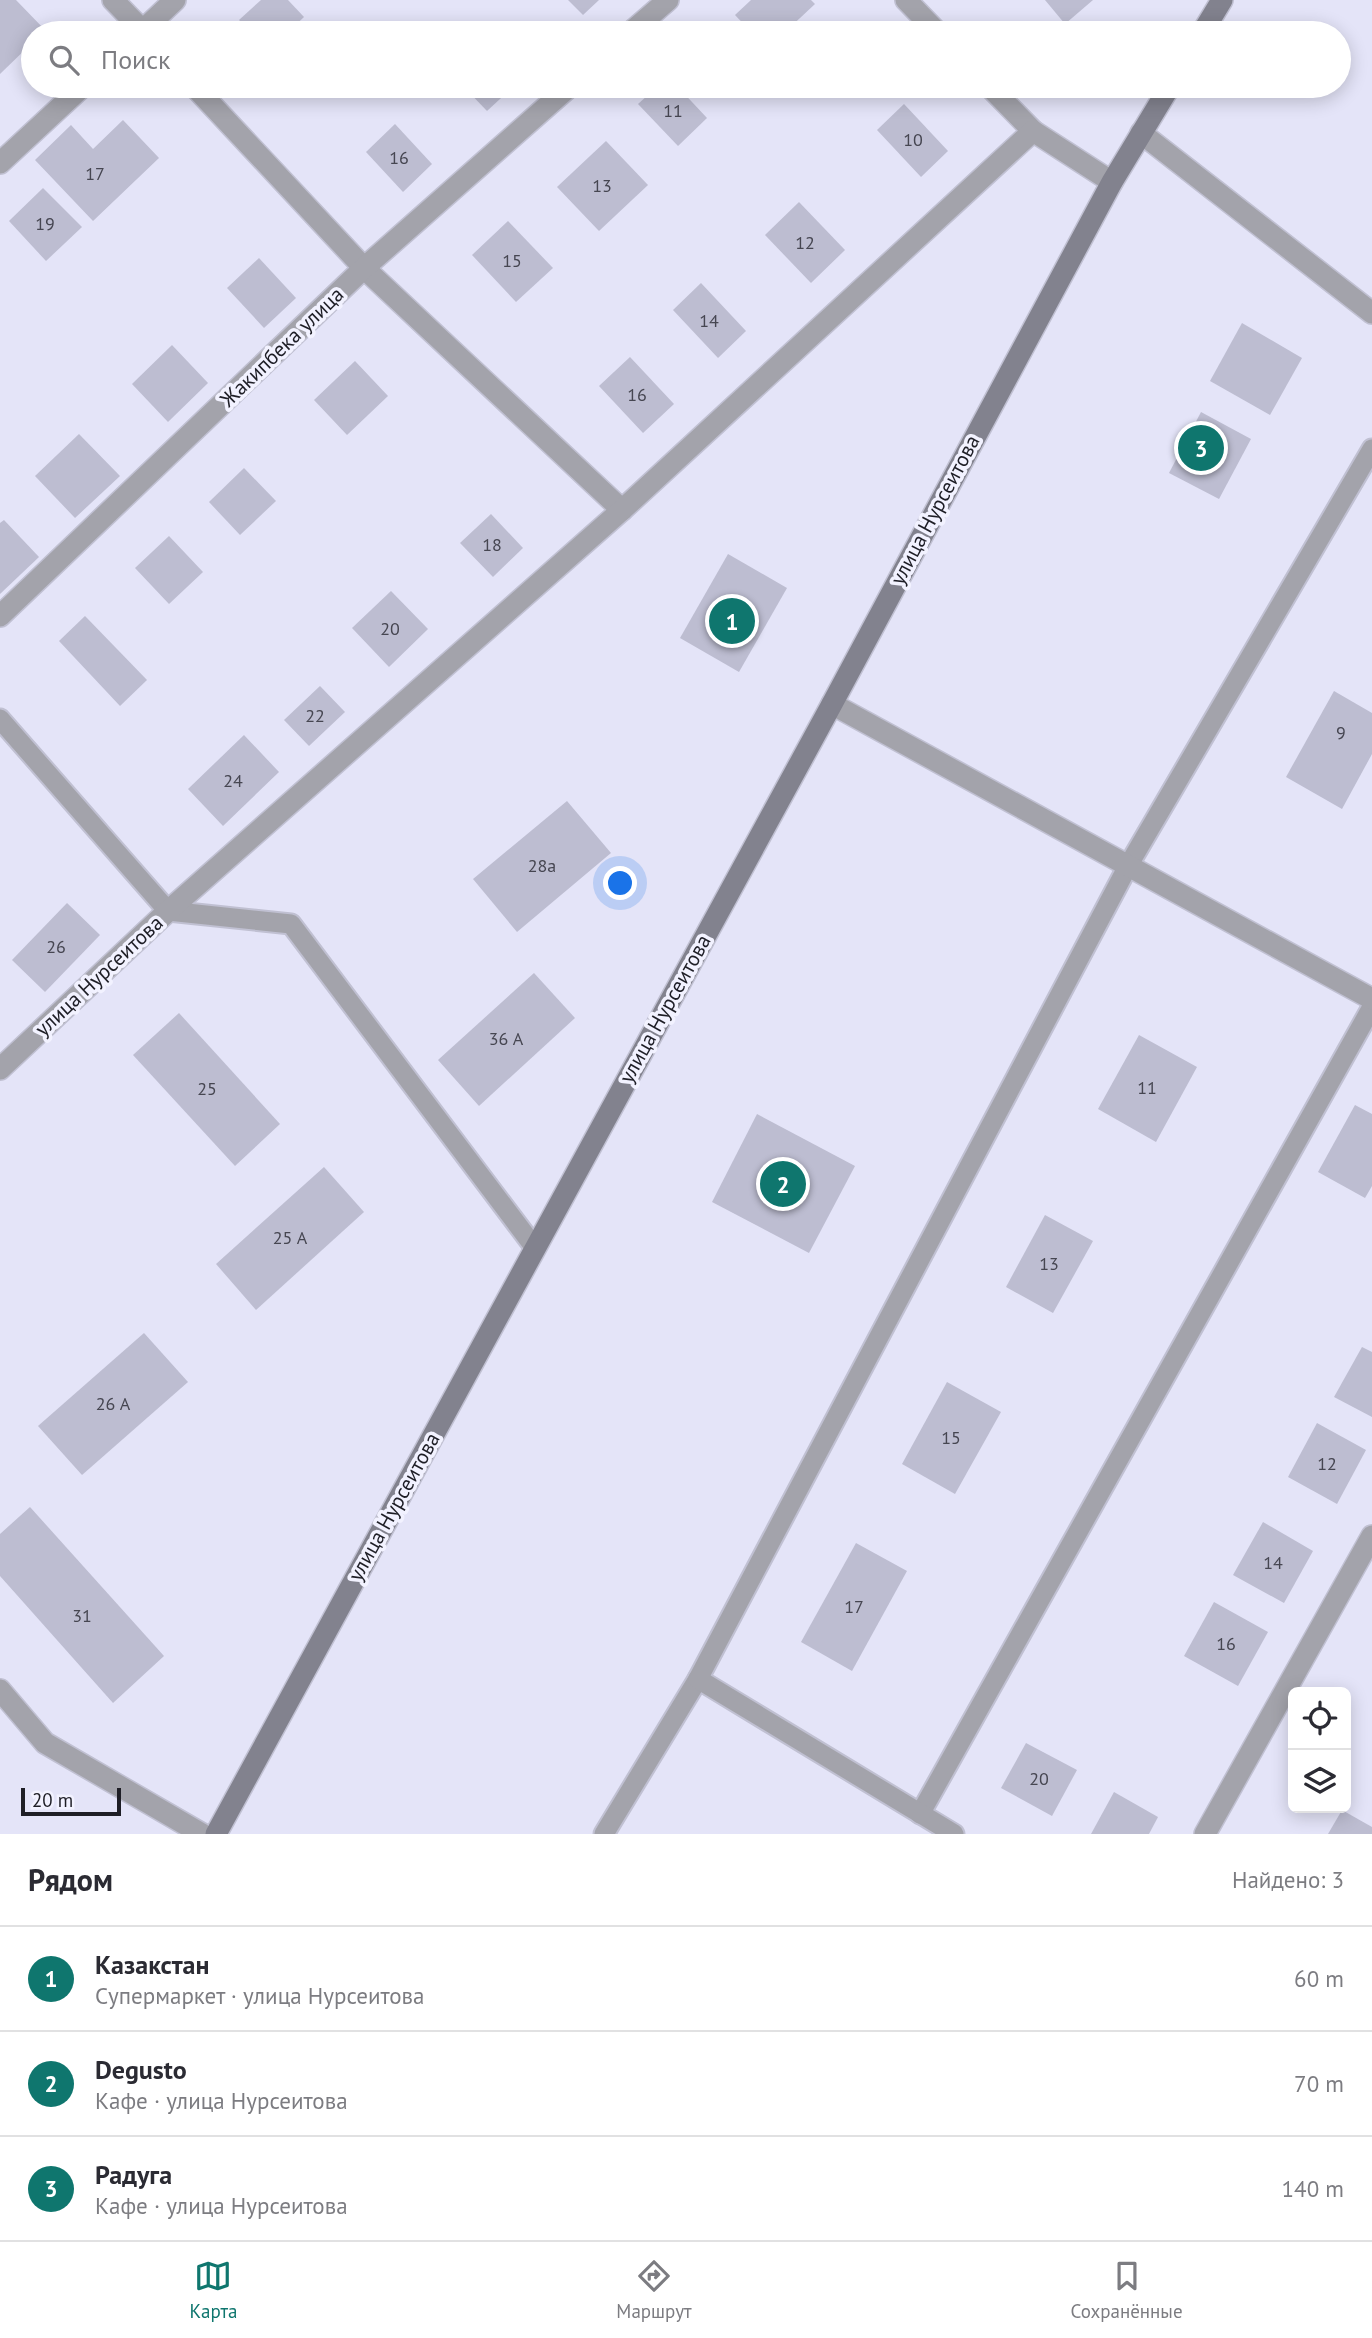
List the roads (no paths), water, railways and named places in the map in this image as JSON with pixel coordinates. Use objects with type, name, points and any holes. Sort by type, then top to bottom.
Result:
[{"type":"main road","points":[[1209,21],[1222,0]]},
{"type":"main road","name":"улица Нурсеитова","points":[[216,1834],[832,704],[1112,182],[1163,98]]},
{"type":"street","points":[[113,0],[133,21]]},
{"type":"street","points":[[154,21],[175,0]]},
{"type":"street","points":[[644,21],[668,0]]},
{"type":"street","points":[[906,0],[926,21]]},
{"type":"street","points":[[0,163],[70,98]]},
{"type":"street","points":[[205,98],[364,268],[622,510]]},
{"type":"street","name":"Жакипбека улица","points":[[0,616],[364,268],[556,98]]},
{"type":"street","points":[[1001,98],[1033,131],[1112,182]]},
{"type":"street","name":"улица Нурсеитова","points":[[0,1069],[168,911],[622,510],[1033,131]]},
{"type":"street","points":[[1141,133],[1372,313]]},
{"type":"street","points":[[832,704],[1372,999]]},
{"type":"street","points":[[1205,1834],[1372,1536]]},
{"type":"street","points":[[0,1690],[45,1743],[202,1834]]},
{"type":"lane","points":[[604,1834],[698,1679],[1128,866],[1372,449]]},
{"type":"lane","points":[[0,719],[168,911],[291,923],[535,1248]]},
{"type":"lane","points":[[920,1814],[1372,1007]]},
{"type":"lane","points":[[698,1679],[954,1834]]},
{"type":"place","name":"Радуга","points":[[1201,448]]},
{"type":"place","name":"Казакстан","points":[[732,621]]},
{"type":"place","name":"Degusto","points":[[783,1184]]}]
